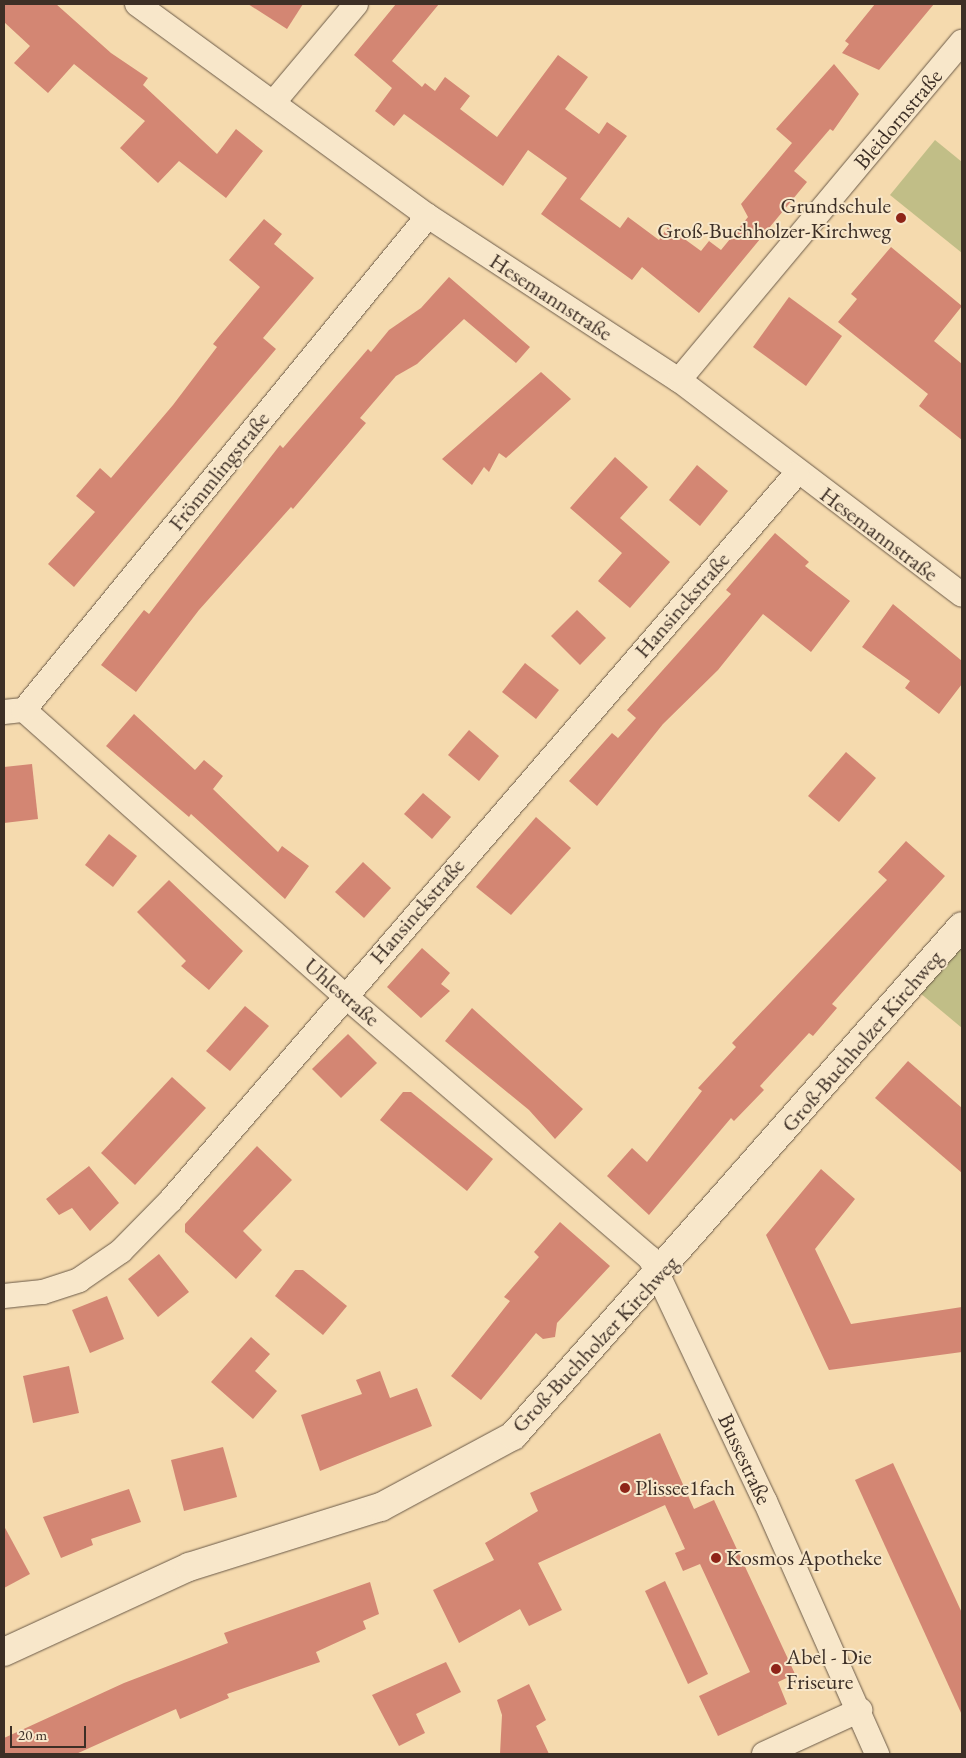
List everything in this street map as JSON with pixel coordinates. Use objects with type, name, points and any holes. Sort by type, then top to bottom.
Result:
[{"type":"street","name":"Hesemannstraße","points":[[136,4],[428,216],[679,380],[797,472],[962,596]]},
{"type":"street","points":[[273,103],[356,4]]},
{"type":"street","name":"Bleidornstraße","points":[[679,380],[962,42]]},
{"type":"street","name":"Frömmlingstraße","points":[[14,711],[428,216]]},
{"type":"street","name":"Hansinckstraße","points":[[4,1296],[43,1292],[79,1280],[121,1251],[171,1200],[344,995],[797,472]]},
{"type":"street","name":"Uhlestraße","points":[[14,711],[650,1258],[659,1275]]},
{"type":"street","name":"Groß-Buchholzer Kirchweg","points":[[4,1652],[189,1567],[381,1507],[513,1436],[659,1275],[962,926]]},
{"type":"street","name":"Bussestraße","points":[[659,1275],[860,1710],[877,1754]]},
{"type":"street","points":[[764,1754],[860,1710]]},
{"type":"shaded area","points":[[935,140],[962,162],[962,253],[890,195]]},
{"type":"shaded area","points":[[962,943],[962,1028],[920,993]]},
{"type":"building","points":[[4,4],[56,4],[111,53],[148,78],[143,85],[217,154],[236,129],[263,151],[226,198],[179,161],[158,183],[120,148],[145,121],[74,64],[48,93],[14,63],[30,46],[4,22]]},
{"type":"building","points":[[248,4],[303,4],[287,29]]},
{"type":"building","points":[[396,4],[439,4],[392,61],[422,87],[425,83],[435,91],[445,77],[470,96],[460,109],[497,137],[558,55],[588,77],[565,109],[599,134],[607,122],[627,136],[580,199],[620,228],[628,217],[659,240],[668,227],[701,251],[709,241],[721,250],[748,217],[741,204],[792,143],[776,129],[834,64],[859,94],[833,131],[830,129],[794,171],[807,182],[699,313],[642,267],[632,280],[541,214],[567,178],[528,150],[503,186],[404,114],[394,126],[375,111],[392,88],[354,55]]},
{"type":"building","points":[[875,4],[934,4],[879,70],[842,53],[849,44],[845,41]]},
{"type":"building","points":[[264,219],[282,234],[274,244],[314,278],[263,338],[276,349],[74,587],[48,564],[95,512],[76,496],[100,468],[111,478],[173,405],[217,347],[213,344],[260,287],[229,260]]},
{"type":"building","points":[[891,247],[962,306],[934,341],[962,364],[962,440],[919,406],[928,394],[838,322],[857,299],[851,294]]},
{"type":"building","points":[[449,277],[530,347],[516,363],[464,319],[417,364],[396,376],[360,418],[366,423],[293,509],[291,507],[199,610],[136,692],[101,665],[144,610],[149,614],[280,445],[283,448],[368,349],[371,352],[389,330],[421,308]]},
{"type":"building","points":[[789,297],[842,336],[806,386],[753,347]]},
{"type":"building","points":[[541,372],[571,399],[506,458],[499,453],[489,472],[484,467],[472,485],[442,459]]},
{"type":"building","points":[[615,457],[648,487],[620,518],[670,562],[630,608],[598,581],[622,553],[570,508]]},
{"type":"building","points":[[697,465],[728,491],[700,526],[669,500]]},
{"type":"building","points":[[775,533],[809,562],[805,566],[850,601],[811,652],[763,614],[718,670],[663,724],[597,806],[569,781],[612,733],[618,738],[636,718],[627,710],[731,594],[726,590]]},
{"type":"building","points":[[893,604],[962,661],[962,684],[939,714],[905,688],[910,681],[862,647]]},
{"type":"building","points":[[577,610],[606,638],[580,665],[551,636]]},
{"type":"building","points":[[525,663],[559,690],[536,719],[502,692]]},
{"type":"building","points":[[134,714],[195,770],[204,760],[223,776],[213,789],[278,852],[282,846],[309,866],[285,899],[191,814],[189,817],[106,746]]},
{"type":"building","points":[[469,730],[499,756],[479,781],[448,755]]},
{"type":"building","points":[[846,752],[876,778],[839,822],[808,796]]},
{"type":"building","points":[[32,764],[38,819],[4,823],[4,767]]},
{"type":"building","points":[[423,793],[451,817],[432,839],[404,814]]},
{"type":"building","points":[[536,817],[571,848],[511,915],[476,887]]},
{"type":"building","points":[[109,834],[137,856],[113,887],[85,865]]},
{"type":"building","points":[[906,841],[945,876],[832,1004],[837,1008],[813,1036],[809,1033],[760,1086],[764,1090],[734,1121],[731,1118],[649,1215],[607,1176],[632,1148],[647,1162],[702,1091],[698,1088],[736,1047],[732,1043],[887,880],[878,872]]},
{"type":"building","points":[[363,862],[391,888],[364,918],[335,892]]},
{"type":"building","points":[[169,880],[243,951],[209,990],[181,966],[186,961],[137,912]]},
{"type":"building","points":[[422,948],[450,973],[441,984],[450,991],[421,1018],[387,987]]},
{"type":"building","points":[[245,1006],[269,1026],[230,1071],[206,1051]]},
{"type":"building","points":[[472,1008],[583,1109],[555,1139],[529,1110],[445,1041]]},
{"type":"building","points":[[348,1034],[377,1063],[341,1098],[312,1069]]},
{"type":"building","points":[[908,1061],[962,1108],[962,1173],[875,1098]]},
{"type":"building","points":[[172,1077],[206,1108],[135,1185],[101,1153]]},
{"type":"building","points":[[403,1092],[411,1092],[493,1159],[467,1191],[380,1120]]},
{"type":"building","points":[[257,1146],[292,1180],[243,1231],[262,1250],[236,1279],[185,1232],[185,1224]]},
{"type":"building","points":[[89,1166],[119,1203],[90,1231],[72,1208],[59,1215],[46,1199]]},
{"type":"building","points":[[821,1169],[855,1199],[815,1249],[851,1324],[962,1307],[962,1352],[829,1370],[766,1235]]},
{"type":"building","points":[[560,1222],[610,1266],[557,1323],[555,1337],[543,1339],[536,1333],[481,1400],[451,1376],[510,1301],[504,1297],[539,1257],[534,1252]]},
{"type":"building","points":[[159,1254],[189,1292],[158,1317],[128,1279]]},
{"type":"building","points":[[295,1270],[303,1270],[347,1306],[323,1335],[275,1296]]},
{"type":"building","points":[[107,1296],[124,1339],[90,1353],[72,1310]]},
{"type":"building","points":[[251,1337],[270,1354],[255,1371],[277,1391],[253,1419],[211,1382]]},
{"type":"building","points":[[69,1366],[79,1413],[33,1423],[23,1376]]},
{"type":"building","points":[[380,1371],[390,1398],[417,1388],[432,1426],[320,1471],[301,1415],[362,1394],[356,1380]]},
{"type":"building","points":[[660,1433],[694,1509],[714,1500],[795,1674],[778,1682],[787,1704],[718,1736],[699,1696],[750,1672],[700,1564],[683,1571],[675,1553],[685,1549],[665,1505],[538,1563],[562,1610],[529,1626],[520,1609],[459,1643],[433,1590],[494,1560],[485,1543],[538,1511],[530,1493]]},
{"type":"building","points":[[223,1447],[237,1497],[184,1511],[171,1460]]},
{"type":"building","points":[[893,1463],[962,1613],[962,1715],[855,1480]]},
{"type":"building","points":[[129,1489],[141,1522],[91,1539],[93,1545],[61,1558],[43,1517]]},
{"type":"building","points":[[4,1526],[30,1574],[4,1588]]},
{"type":"building","points":[[665,1581],[708,1674],[688,1684],[645,1591]]},
{"type":"building","points":[[370,1582],[379,1614],[363,1621],[366,1629],[316,1652],[320,1662],[227,1694],[229,1698],[180,1719],[176,1709],[76,1754],[4,1754],[4,1738],[124,1683],[228,1643],[224,1633]]},
{"type":"building","points":[[446,1662],[461,1692],[416,1714],[425,1733],[399,1746],[372,1695]]},
{"type":"building","points":[[529,1684],[546,1720],[536,1726],[549,1754],[500,1754],[502,1715],[497,1700]]},
{"type":"place","name":"Grundschule Groß-Buchholzer-Kirchweg","points":[[901,218]]},
{"type":"place","name":"Plissee1fach","points":[[625,1488]]},
{"type":"place","name":"Kosmos Apotheke","points":[[716,1558]]},
{"type":"place","name":"Abel - Die Friseure","points":[[776,1669]]}]
